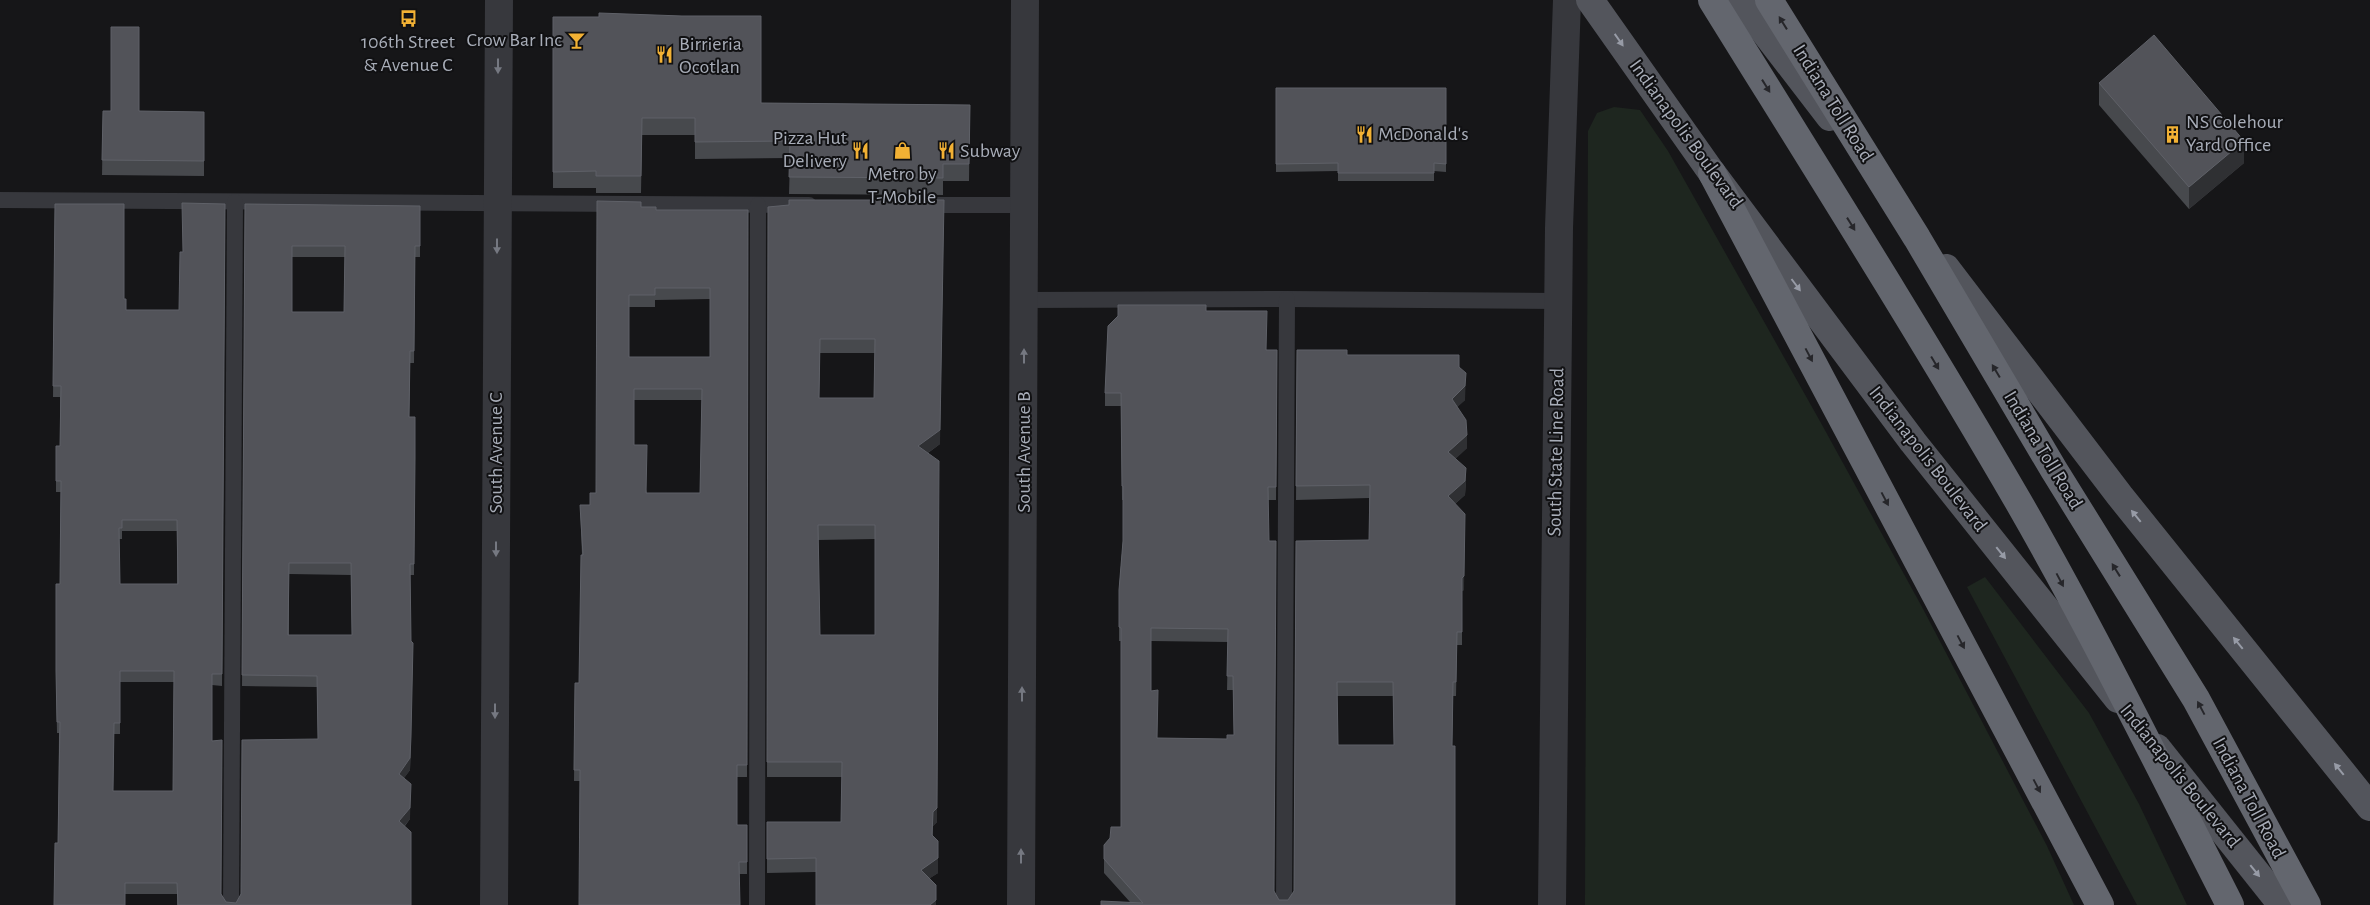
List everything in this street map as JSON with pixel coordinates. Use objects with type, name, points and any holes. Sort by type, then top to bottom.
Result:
[{"type":"highway","points":[[1712,0],[1879,269],[2019,502],[2120,690],[2230,905]]},
{"type":"highway","name":"Indiana Toll Road","points":[[1769,0],[1917,238],[2054,470],[2196,699],[2308,905]]},
{"type":"highway","points":[[1712,173],[2100,905]]},
{"type":"main road","name":"Indianapolis Boulevard","points":[[1590,0],[1712,173],[1913,442],[2282,905]]},
{"type":"main road","points":[[1740,0],[2126,504],[2370,807]]},
{"type":"street","name":"South Avenue C","points":[[494,905],[499,0]]},
{"type":"street","name":"South Avenue B","points":[[1021,905],[1025,0]]},
{"type":"street","name":"South State Line Road","points":[[1552,905],[1558,301],[1567,0]]},
{"type":"lane","points":[[0,200],[825,205]]},
{"type":"lane","points":[[231,905],[235,202]]},
{"type":"lane","points":[[757,905],[758,205]]},
{"type":"lane","points":[[902,205],[1024,205]]},
{"type":"lane","points":[[1284,905],[1287,299]]},
{"type":"lane","points":[[1025,300],[1558,301]]},
{"type":"shaded area","points":[[1614,107],[1640,110],[1668,151],[1922,607],[2047,846],[2074,905],[1585,905],[1588,131],[1597,113]]},
{"type":"shaded area","points":[[1985,577],[2089,713],[2139,804],[2187,905],[2137,905],[1967,587]]},
{"type":"building","points":[[599,13],[761,16],[761,103],[970,105],[969,164],[943,164],[943,178],[789,177],[790,141],[695,142],[695,118],[642,118],[641,176],[596,176],[596,171],[553,172],[553,17],[599,17]]},
{"type":"building","points":[[111,27],[139,27],[139,111],[204,112],[204,161],[102,160],[103,111],[111,111]]},
{"type":"building","name":"NS Colehour Yard Office","points":[[2154,35],[2244,141],[2189,187],[2099,83]]},
{"type":"building","name":"McDonald's","points":[[1276,88],[1446,88],[1446,164],[1434,163],[1434,173],[1338,173],[1338,163],[1276,164]]},
{"type":"building","points":[[789,200],[944,200],[940,430],[918,446],[939,461],[937,808],[933,812],[932,835],[938,841],[938,858],[921,870],[936,885],[936,900],[930,905],[816,905],[816,858],[767,859],[767,822],[841,822],[842,762],[767,762],[768,207],[789,205]],"holes":[[[820,339],[875,339],[874,398],[819,398]],[[818,525],[875,525],[875,635],[820,635]]]},
{"type":"building","points":[[597,201],[641,202],[641,207],[656,207],[656,210],[748,210],[747,765],[737,765],[737,825],[747,825],[747,862],[739,862],[740,905],[579,905],[580,770],[574,770],[575,683],[579,683],[581,555],[583,555],[580,505],[590,505],[590,493],[596,493]],"holes":[[[655,288],[710,288],[710,357],[629,357],[629,295],[655,295]],[[634,389],[702,389],[700,493],[646,493],[647,445],[634,445]]]},
{"type":"building","points":[[182,203],[225,204],[222,674],[212,674],[212,741],[222,740],[221,894],[226,902],[236,903],[241,894],[242,740],[318,739],[317,676],[242,675],[245,204],[420,206],[420,246],[415,246],[414,351],[410,351],[409,417],[415,417],[414,564],[410,564],[411,641],[413,643],[411,736],[410,758],[399,774],[411,784],[410,808],[399,821],[411,832],[411,905],[178,905],[177,883],[125,883],[125,905],[54,905],[55,843],[58,843],[60,722],[57,722],[56,584],[60,584],[61,481],[56,481],[56,446],[60,446],[61,386],[53,386],[55,204],[124,204],[124,299],[126,299],[126,310],[179,310],[180,252],[183,252]],"holes":[[[292,246],[345,246],[344,312],[292,312]],[[122,520],[177,520],[178,584],[120,584],[119,528],[122,528]],[[289,563],[351,563],[352,635],[288,635]],[[120,671],[174,671],[173,791],[113,791],[114,723],[120,723]]]},
{"type":"building","points":[[1118,305],[1206,305],[1206,311],[1267,311],[1266,350],[1277,350],[1276,487],[1268,487],[1269,541],[1276,541],[1274,891],[1279,900],[1288,900],[1294,891],[1296,541],[1369,540],[1370,485],[1296,486],[1297,350],[1347,350],[1347,355],[1459,355],[1459,367],[1466,373],[1465,386],[1452,399],[1466,420],[1467,435],[1448,452],[1466,468],[1465,481],[1448,496],[1465,514],[1462,632],[1457,632],[1456,682],[1453,682],[1452,746],[1455,746],[1455,905],[1101,905],[1101,901],[1143,903],[1104,859],[1104,845],[1110,838],[1111,827],[1121,827],[1121,628],[1119,627],[1119,590],[1123,541],[1123,486],[1121,393],[1105,393],[1108,326],[1118,316]],"holes":[[[1151,628],[1228,629],[1227,676],[1233,676],[1234,735],[1227,735],[1227,739],[1157,738],[1158,690],[1151,691]],[[1337,682],[1393,682],[1394,745],[1338,745]]]},
{"type":"place","name":"106th Street & Avenue C","points":[[408,18]]},
{"type":"place","name":"Crow Bar Inc","points":[[576,40]]},
{"type":"place","name":"Birrieria Ocotlan","points":[[665,55]]},
{"type":"place","name":"McDonald's","points":[[1364,134]]},
{"type":"place","name":"NS Colehour Yard Office","points":[[2172,134]]},
{"type":"place","name":"Pizza Hut Delivery","points":[[861,150]]},
{"type":"place","name":"Metro by T-Mobile","points":[[902,150]]},
{"type":"place","name":"Subway","points":[[946,151]]}]
